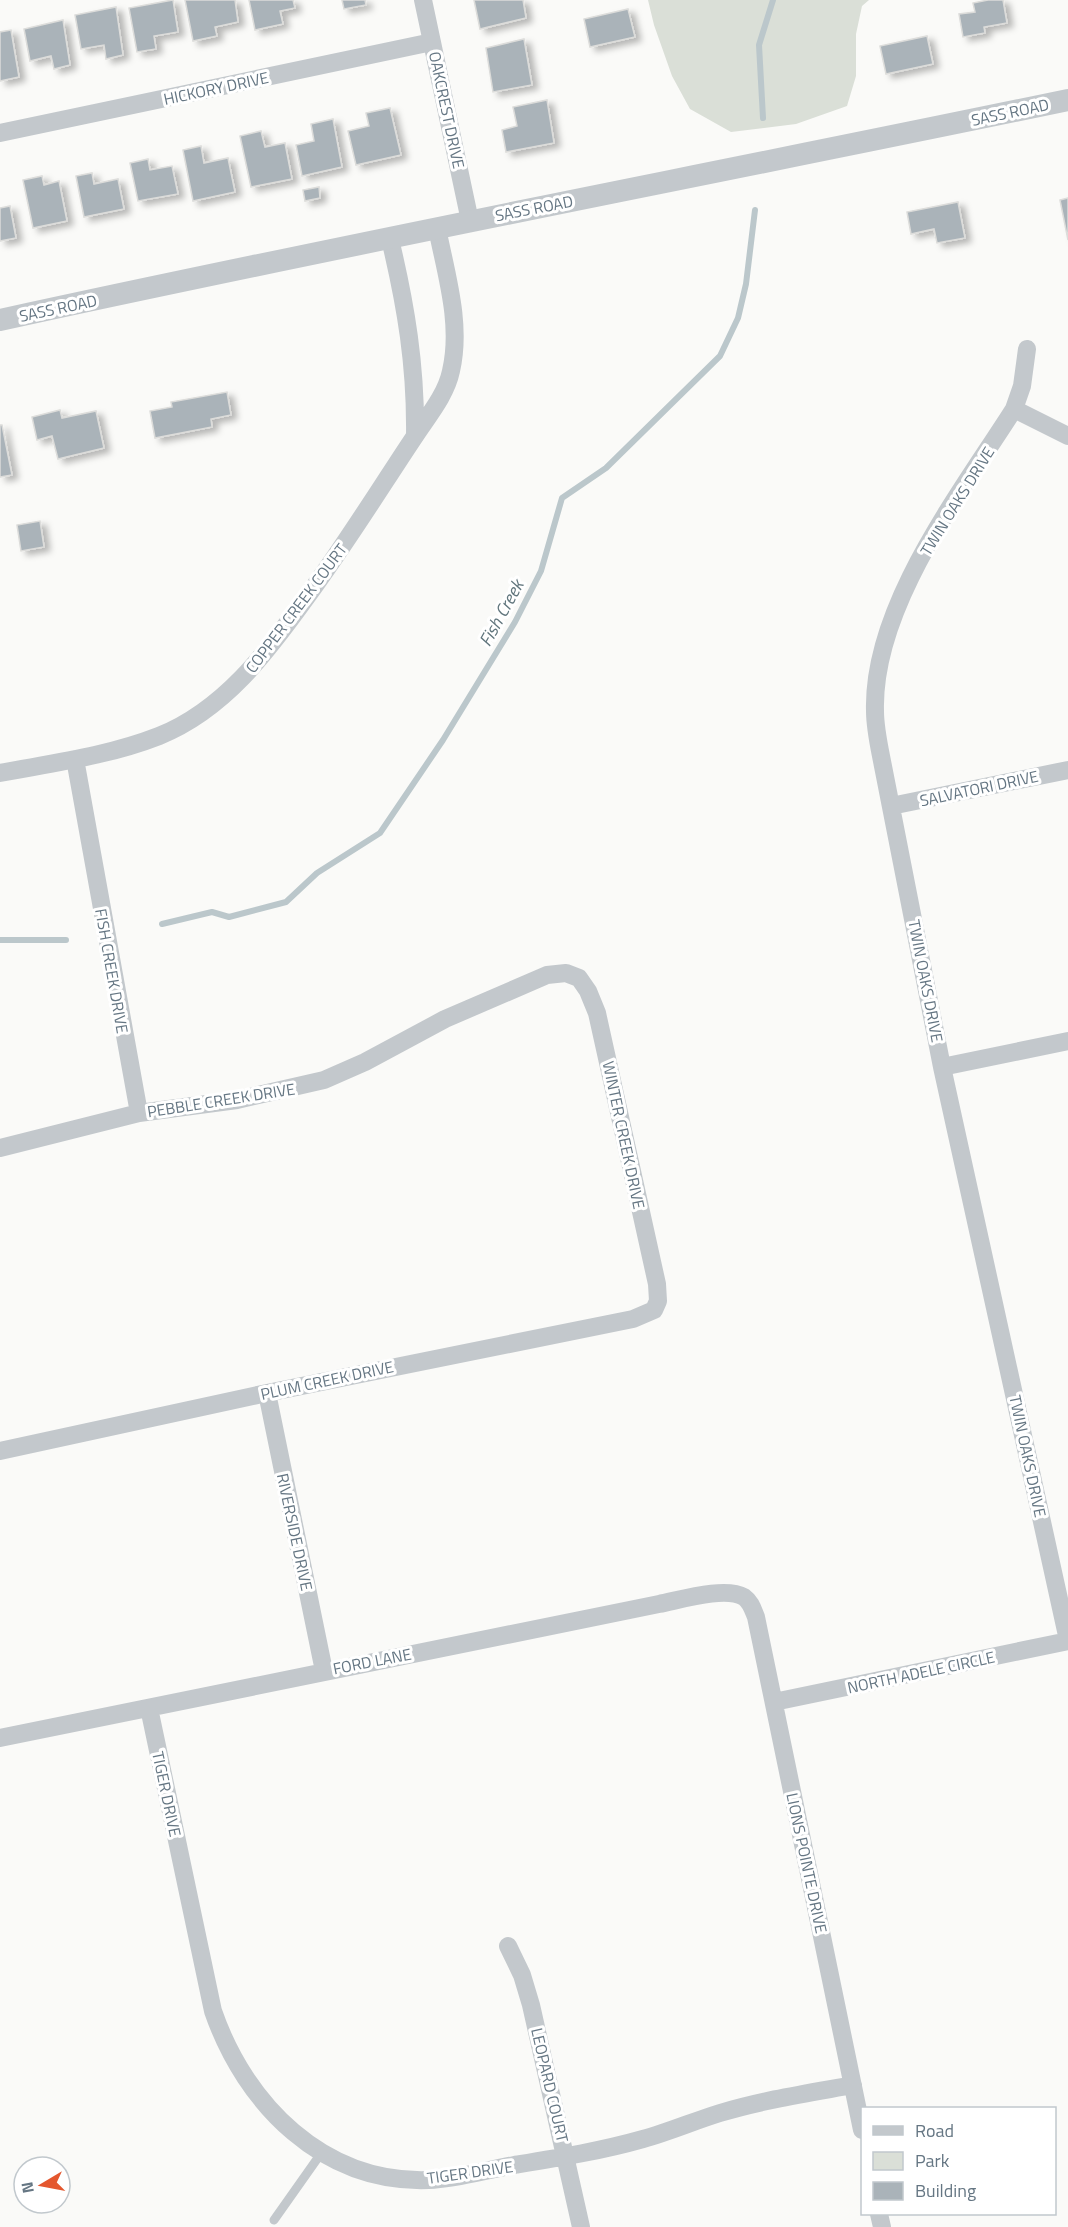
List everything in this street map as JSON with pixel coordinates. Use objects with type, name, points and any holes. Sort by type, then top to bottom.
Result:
[{"type":"street","name":"OAKCREST DRIVE","points":[[423,0],[470,220]]},
{"type":"street","name":"HICKORY DRIVE","points":[[0,133],[432,42]]},
{"type":"street","name":"SASS ROAD","points":[[0,320],[390,239],[470,220],[764,164],[1068,100]]},
{"type":"street","name":"COPPER CREEK COURT","points":[[0,773],[118,750],[161,735],[211,705],[241,680],[267,651],[340,551],[438,400],[451,372],[454,321],[437,228]]},
{"type":"street","points":[[390,239],[409,322],[416,399],[415,436]]},
{"type":"street","name":"TWIN OAKS DRIVE","points":[[1027,348],[1022,386],[1014,409],[927,547],[889,627],[878,672],[875,710],[891,806],[942,1067],[1068,1641]]},
{"type":"street","points":[[1014,409],[1068,436]]},
{"type":"street","name":"FISH CREEK DRIVE","points":[[75,759],[139,1113]]},
{"type":"street","name":"SALVATORI DRIVE","points":[[891,806],[1068,770]]},
{"type":"street","name":"PEBBLE CREEK DRIVE","points":[[0,1148],[139,1113],[237,1100],[324,1080],[503,993],[547,975],[566,973]]},
{"type":"street","name":"WINTER CREEK DRIVE","points":[[566,973],[579,978],[588,991],[597,1013],[657,1284],[658,1301],[654,1310]]},
{"type":"street","points":[[942,1067],[1068,1041]]},
{"type":"street","name":"PLUM CREEK DRIVE","points":[[0,1451],[267,1393],[633,1319],[654,1310]]},
{"type":"street","name":"RIVERSIDE DRIVE","points":[[267,1393],[324,1671]]},
{"type":"street","name":"FORD LANE","points":[[0,1738],[659,1604],[726,1593],[745,1598]]},
{"type":"street","name":"LIONS POINTE DRIVE","points":[[745,1598],[752,1605],[756,1617],[861,2125]]},
{"type":"street","name":"NORTH ADELE CIRCLE","points":[[774,1702],[1068,1641]]},
{"type":"street","name":"TIGER DRIVE","points":[[149,1708],[219,2030],[247,2083],[266,2107],[286,2127],[322,2152],[371,2172],[429,2180],[567,2156],[642,2139],[755,2103],[853,2085]]},
{"type":"street","name":"LEOPARD COURT","points":[[508,1946],[522,1975],[531,2005],[567,2156],[581,2227]]},
{"type":"lane","points":[[274,2220],[322,2152]]},
{"type":"green space","points":[[648,0],[869,0],[862,6],[856,34],[856,76],[847,106],[796,124],[731,132],[690,109],[672,76],[654,25]]},
{"type":"building","points":[[173,0],[178,32],[154,36],[156,49],[137,52],[129,8]]},
{"type":"building","points":[[185,0],[235,0],[238,22],[215,27],[217,36],[193,41]]},
{"type":"building","points":[[249,0],[293,0],[295,8],[280,11],[283,24],[255,30]]},
{"type":"building","points":[[342,0],[365,0],[366,5],[344,9]]},
{"type":"building","points":[[474,0],[523,0],[526,18],[480,29]]},
{"type":"building","points":[[1003,0],[1007,23],[984,27],[985,33],[963,37],[959,14],[975,12],[973,3]]},
{"type":"building","points":[[116,7],[123,55],[106,59],[104,45],[81,49],[75,15]]},
{"type":"building","points":[[628,9],[635,37],[590,47],[584,19]]},
{"type":"building","points":[[63,20],[70,65],[54,69],[51,56],[30,61],[24,29]]},
{"type":"building","points":[[11,30],[19,77],[0,81],[0,32]]},
{"type":"building","points":[[927,36],[933,64],[886,74],[880,46]]},
{"type":"building","points":[[524,39],[532,85],[493,92],[486,48]]},
{"type":"building","points":[[547,100],[554,143],[506,152],[502,130],[517,126],[513,107]]},
{"type":"building","points":[[390,108],[401,155],[356,165],[348,131],[369,126],[366,113]]},
{"type":"building","points":[[333,119],[342,167],[302,176],[296,145],[314,141],[311,124]]},
{"type":"building","points":[[261,131],[265,147],[285,143],[292,179],[251,187],[240,136]]},
{"type":"building","points":[[201,146],[204,163],[228,158],[235,192],[193,201],[183,150]]},
{"type":"building","points":[[148,159],[150,170],[172,166],[178,194],[138,201],[130,163]]},
{"type":"building","points":[[92,173],[94,184],[118,179],[124,209],[84,217],[76,176]]},
{"type":"building","points":[[42,176],[44,185],[59,181],[67,221],[33,228],[23,180]]},
{"type":"building","points":[[319,187],[320,198],[305,201],[303,190]]},
{"type":"building","points":[[1068,198],[1068,240],[1060,200]]},
{"type":"building","points":[[958,202],[965,238],[937,243],[934,229],[911,234],[907,212]]},
{"type":"building","points":[[10,206],[16,238],[0,241],[0,208]]},
{"type":"building","points":[[227,392],[231,415],[211,419],[212,427],[155,438],[150,411],[172,407],[171,402]]},
{"type":"building","points":[[60,410],[62,418],[96,411],[104,448],[58,459],[52,436],[37,440],[32,417]]},
{"type":"building","points":[[0,425],[2,425],[12,475],[0,477]]},
{"type":"building","points":[[40,521],[44,547],[21,551],[17,525]]},
{"type":"waterway","name":"Fish Creek","points":[[763,118],[759,45],[773,0]]},
{"type":"waterway","name":"Fish Creek","points":[[162,924],[212,912],[229,917],[286,902],[317,873],[380,833],[443,740],[515,622],[541,571],[562,498],[606,468],[720,356],[738,318],[746,284],[755,210]]},
{"type":"waterway","name":"Fish Creek","points":[[0,940],[66,940]]}]
